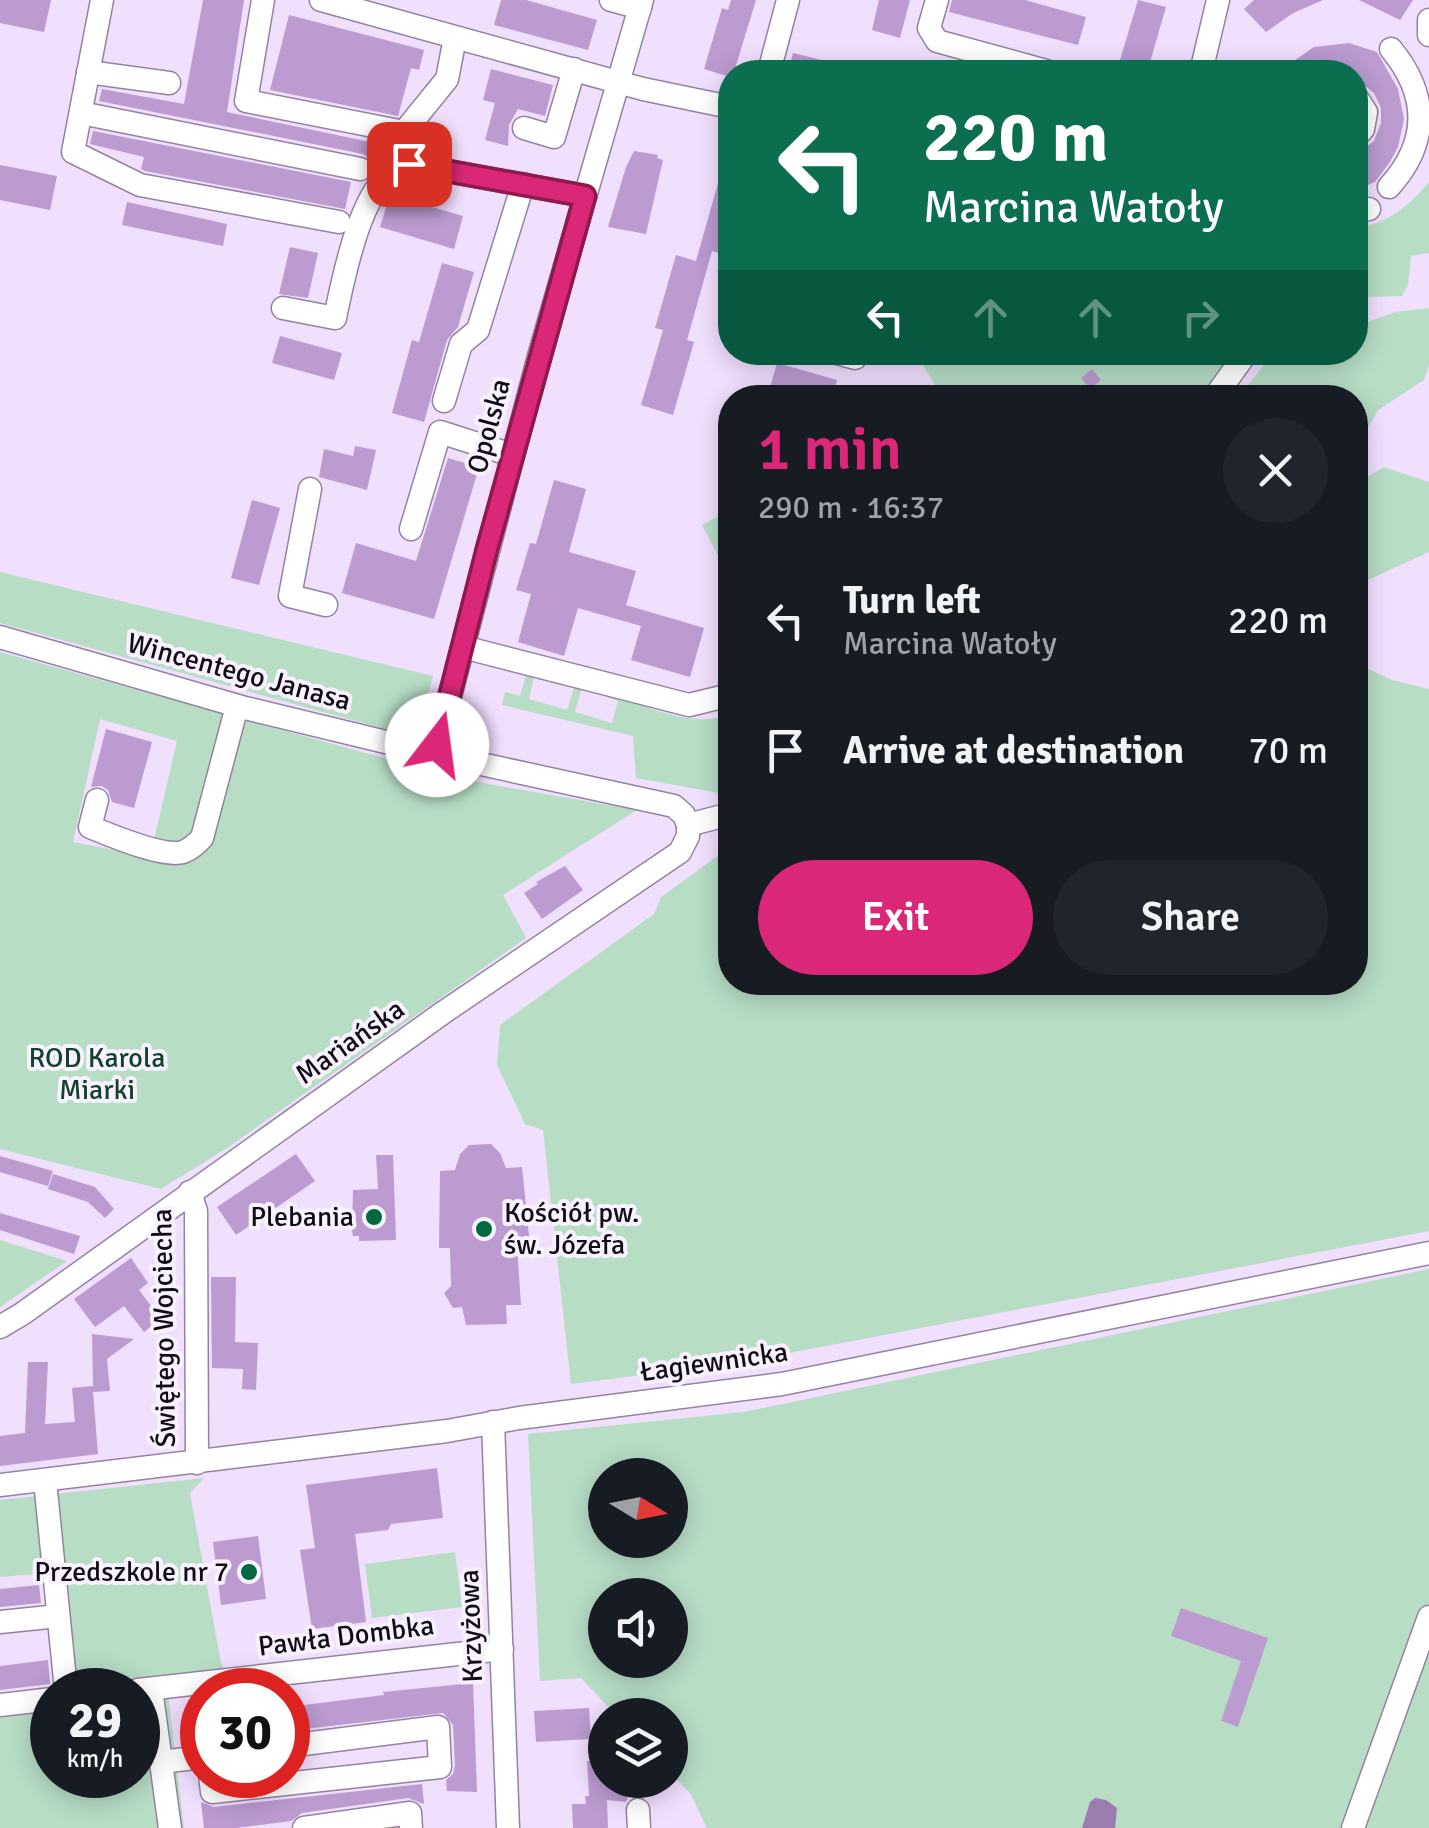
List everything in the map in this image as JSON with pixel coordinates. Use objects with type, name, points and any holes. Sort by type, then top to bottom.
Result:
[{"type":"street","points":[[102,0],[73,152],[140,186],[339,222]]},
{"type":"street","points":[[263,0],[246,101],[404,132],[447,79],[455,38]]},
{"type":"street","points":[[321,0],[618,82],[718,104]]},
{"type":"street","points":[[612,0],[641,4]]},
{"type":"street","points":[[772,60],[788,0]]},
{"type":"street","points":[[937,0],[929,28],[937,41],[1006,60]]},
{"type":"street","name":"Opolska","points":[[435,754],[512,455],[641,4]]},
{"type":"street","points":[[1204,60],[1217,5]]},
{"type":"street","points":[[1429,20],[1429,35]]},
{"type":"street","points":[[1388,187],[1406,172],[1423,138],[1426,106],[1425,86],[1391,49]]},
{"type":"street","points":[[524,128],[554,137],[574,68]]},
{"type":"street","points":[[88,72],[169,84]]},
{"type":"street","points":[[81,113],[360,169]]},
{"type":"street","points":[[282,308],[335,318],[357,232],[383,177],[396,166],[409,164],[585,196]]},
{"type":"street","points":[[444,401],[461,344],[478,330],[523,184]]},
{"type":"street","points":[[411,528],[440,432],[512,455]]},
{"type":"street","points":[[310,489],[290,596],[326,605]]},
{"type":"street","name":"Wincentego Janasa","points":[[0,636],[237,706],[674,806],[688,825]]},
{"type":"street","points":[[463,648],[689,706],[718,698]]},
{"type":"street","points":[[97,800],[90,827],[175,853],[194,846],[202,838],[237,706]]},
{"type":"street","points":[[688,825],[718,817]]},
{"type":"street","name":"Mariańska","points":[[0,1327],[444,1012],[680,852],[688,836],[688,825]]},
{"type":"street","name":"Świętego Wojciecha","points":[[190,1192],[196,1211],[197,1463]]},
{"type":"street","name":"Łagiewnicka","points":[[0,1486],[782,1384],[1429,1253]]},
{"type":"street","name":"Krzyżowa","points":[[493,1422],[508,1828]]},
{"type":"street","points":[[45,1481],[64,1668]]},
{"type":"street","points":[[0,1622],[58,1616]]},
{"type":"street","points":[[1353,1828],[1429,1616]]},
{"type":"street","name":"Pawła Dombka","points":[[160,1688],[502,1650]]},
{"type":"street","points":[[0,1705],[30,1702]]},
{"type":"street","points":[[310,1743],[438,1727],[440,1768],[310,1782]]},
{"type":"street","points":[[160,1758],[170,1828]]},
{"type":"street","points":[[161,1762],[180,1760]]},
{"type":"street","points":[[304,1828],[410,1813],[411,1828]]},
{"type":"green space","points":[[1429,182],[1429,253],[1411,256],[1408,285],[1402,296],[1368,297],[1368,225],[1396,213]]},
{"type":"green space","points":[[1429,308],[1429,365],[1424,380],[1378,410],[1368,428],[1368,385],[1248,385],[1264,365],[1368,365],[1368,322],[1395,312]]},
{"type":"green space","points":[[923,365],[1226,365],[1213,385],[935,385]]},
{"type":"green space","points":[[1384,467],[1429,482],[1429,552],[1368,580],[1368,476]]},
{"type":"green space","points":[[718,516],[718,555],[702,525]]},
{"type":"green space","points":[[0,572],[433,676],[419,728],[403,734],[0,623]]},
{"type":"green space","name":"ROD Karola Miarki","points":[[0,652],[460,779],[637,810],[503,895],[526,938],[227,1148],[161,1189],[0,1149]],"holes":[[[100,719],[177,741],[150,857],[73,842]]]},
{"type":"green space","points":[[1368,669],[1429,689],[1429,1231],[743,1362],[571,1384],[543,1130],[525,1124],[497,1065],[500,1025],[654,914],[661,897],[718,856],[718,995],[1368,995]]},
{"type":"green space","points":[[526,675],[545,679],[534,677],[529,699],[567,710],[574,688],[561,684],[562,681],[582,686],[575,712],[612,723],[618,701],[607,697],[608,694],[685,718],[718,717],[718,793],[636,778],[633,736],[502,705],[505,692],[520,696]]},
{"type":"green space","points":[[0,1240],[67,1261],[0,1307]]},
{"type":"green space","points":[[1429,1269],[1429,1828],[707,1828],[688,1791],[688,1698],[600,1698],[581,1678],[540,1681],[528,1434],[744,1412]]},
{"type":"green space","points":[[204,1478],[190,1493],[223,1668],[180,1668],[180,1692],[168,1694],[184,1828],[0,1828],[0,1714],[30,1711],[30,1798],[160,1798],[160,1668],[71,1668],[60,1572],[0,1577],[0,1500]]},
{"type":"green space","points":[[455,1552],[462,1607],[372,1618],[365,1564]]},
{"type":"shaded area","points":[[1095,1798],[1117,1808],[1115,1828],[1082,1828]]},
{"type":"building","points":[[0,0],[51,0],[44,32],[0,23]]},
{"type":"building","points":[[203,0],[244,0],[227,112],[375,143],[371,159],[363,154],[99,101],[102,89],[184,104]]},
{"type":"building","points":[[501,0],[526,0],[597,20],[588,50],[494,25]]},
{"type":"building","points":[[731,0],[756,0],[738,60],[718,60],[718,73],[704,69],[722,8],[728,10]]},
{"type":"building","points":[[879,0],[910,0],[900,38],[872,30]]},
{"type":"building","points":[[952,0],[1025,0],[1086,17],[1078,45],[949,12]]},
{"type":"building","points":[[1138,0],[1166,7],[1151,60],[1120,60]]},
{"type":"building","points":[[1254,0],[1323,0],[1293,13],[1266,32],[1244,9]]},
{"type":"building","points":[[1359,0],[1413,0],[1400,20]]},
{"type":"building","points":[[289,15],[424,50],[419,70],[411,68],[398,116],[270,90]]},
{"type":"building","points":[[1349,43],[1377,52],[1398,89],[1404,119],[1398,147],[1375,182],[1368,185],[1368,145],[1381,123],[1381,108],[1368,88],[1368,60],[1295,60],[1314,47]]},
{"type":"building","points":[[793,53],[822,60],[791,60]]},
{"type":"building","points":[[491,69],[553,85],[545,116],[518,109],[509,125],[508,146],[485,140],[495,103],[483,100]]},
{"type":"building","points":[[93,131],[351,182],[345,209],[145,171],[141,169],[144,157],[90,144]]},
{"type":"building","points":[[634,151],[658,155],[663,160],[646,234],[608,227]]},
{"type":"building","points":[[0,165],[57,176],[50,210],[0,200]]},
{"type":"building","points":[[718,183],[718,253],[712,251],[687,340],[694,342],[673,415],[641,405],[663,330],[655,328],[676,255],[696,261]]},
{"type":"building","points":[[390,195],[463,216],[454,249],[380,227]]},
{"type":"building","points":[[127,202],[227,224],[223,246],[122,225]]},
{"type":"building","points":[[290,247],[318,253],[308,298],[279,294]]},
{"type":"building","points":[[442,263],[474,272],[458,327],[447,340],[424,422],[392,413],[412,340],[419,342]]},
{"type":"building","points":[[280,336],[342,353],[334,380],[272,363]]},
{"type":"building","points":[[776,365],[837,380],[836,385],[771,385]]},
{"type":"building","points":[[1092,369],[1101,380],[1087,385],[1081,378]]},
{"type":"building","points":[[355,446],[376,450],[367,490],[319,477],[324,449],[353,456]]},
{"type":"building","points":[[448,458],[479,467],[434,619],[342,593],[356,543],[416,561]]},
{"type":"building","points":[[554,480],[586,489],[569,552],[636,571],[626,605],[704,628],[690,677],[631,660],[641,626],[578,608],[564,656],[518,642],[531,594],[516,590],[530,543],[536,544]]},
{"type":"building","points":[[252,500],[280,508],[259,585],[231,578]]},
{"type":"building","points":[[106,729],[152,742],[134,808],[112,802],[102,786],[91,787]]},
{"type":"building","points":[[565,866],[583,890],[542,919],[524,893]]},
{"type":"building","name":"Kościół pw. św. Józefa","points":[[491,1144],[506,1168],[522,1167],[530,1245],[517,1245],[521,1305],[506,1305],[507,1324],[466,1325],[462,1307],[453,1308],[444,1293],[451,1286],[450,1248],[439,1248],[440,1171],[455,1170],[460,1154],[469,1145]]},
{"type":"building","points":[[296,1154],[315,1181],[236,1235],[217,1207]]},
{"type":"building","name":"Plebania","points":[[376,1155],[393,1155],[396,1240],[359,1241],[352,1230],[353,1190],[378,1189]]},
{"type":"building","points":[[0,1156],[53,1171],[48,1186],[0,1172]]},
{"type":"building","points":[[53,1174],[95,1187],[114,1209],[105,1218],[88,1202],[48,1189]]},
{"type":"building","points":[[0,1213],[80,1236],[74,1254],[0,1230]]},
{"type":"building","points":[[131,1258],[148,1283],[139,1290],[161,1319],[144,1332],[124,1306],[95,1327],[74,1299]]},
{"type":"building","points":[[211,1277],[236,1277],[235,1342],[258,1343],[256,1390],[242,1389],[243,1369],[212,1368]]},
{"type":"building","points":[[92,1334],[134,1339],[107,1359],[110,1391],[93,1392],[98,1454],[0,1466],[0,1436],[25,1433],[28,1362],[48,1362],[45,1424],[75,1422],[72,1388],[93,1386]]},
{"type":"building","points":[[437,1468],[443,1518],[391,1524],[388,1530],[355,1534],[366,1622],[312,1629],[300,1550],[315,1548],[306,1485]]},
{"type":"building","points":[[258,1536],[266,1599],[221,1605],[213,1542]]},
{"type":"building","points":[[39,1585],[41,1603],[0,1607],[0,1589]]},
{"type":"building","points":[[1181,1608],[1268,1638],[1238,1727],[1221,1721],[1241,1661],[1171,1636]]},
{"type":"building","points":[[48,1660],[49,1668],[30,1668],[30,1686],[0,1690],[0,1666]]},
{"type":"building","points":[[473,1683],[477,1792],[447,1791],[446,1780],[455,1766],[453,1725],[443,1713],[310,1728],[310,1704],[384,1695],[383,1692]]},
{"type":"building","points":[[588,1708],[588,1739],[536,1742],[534,1711]]},
{"type":"building","points":[[422,1784],[424,1804],[408,1798],[302,1813],[291,1821],[204,1828],[201,1802],[214,1807]]},
{"type":"building","points":[[585,1796],[628,1798],[626,1802],[607,1800],[608,1828],[573,1828],[572,1804],[586,1804]]},
{"type":"place","name":"Plebania","points":[[374,1217]]},
{"type":"place","name":"Kościół pw. św. Józefa","points":[[484,1229]]},
{"type":"place","name":"Przedszkole nr 7","points":[[249,1572]]},
{"type":"route","points":[[409,164],[585,196],[437,745]]}]
